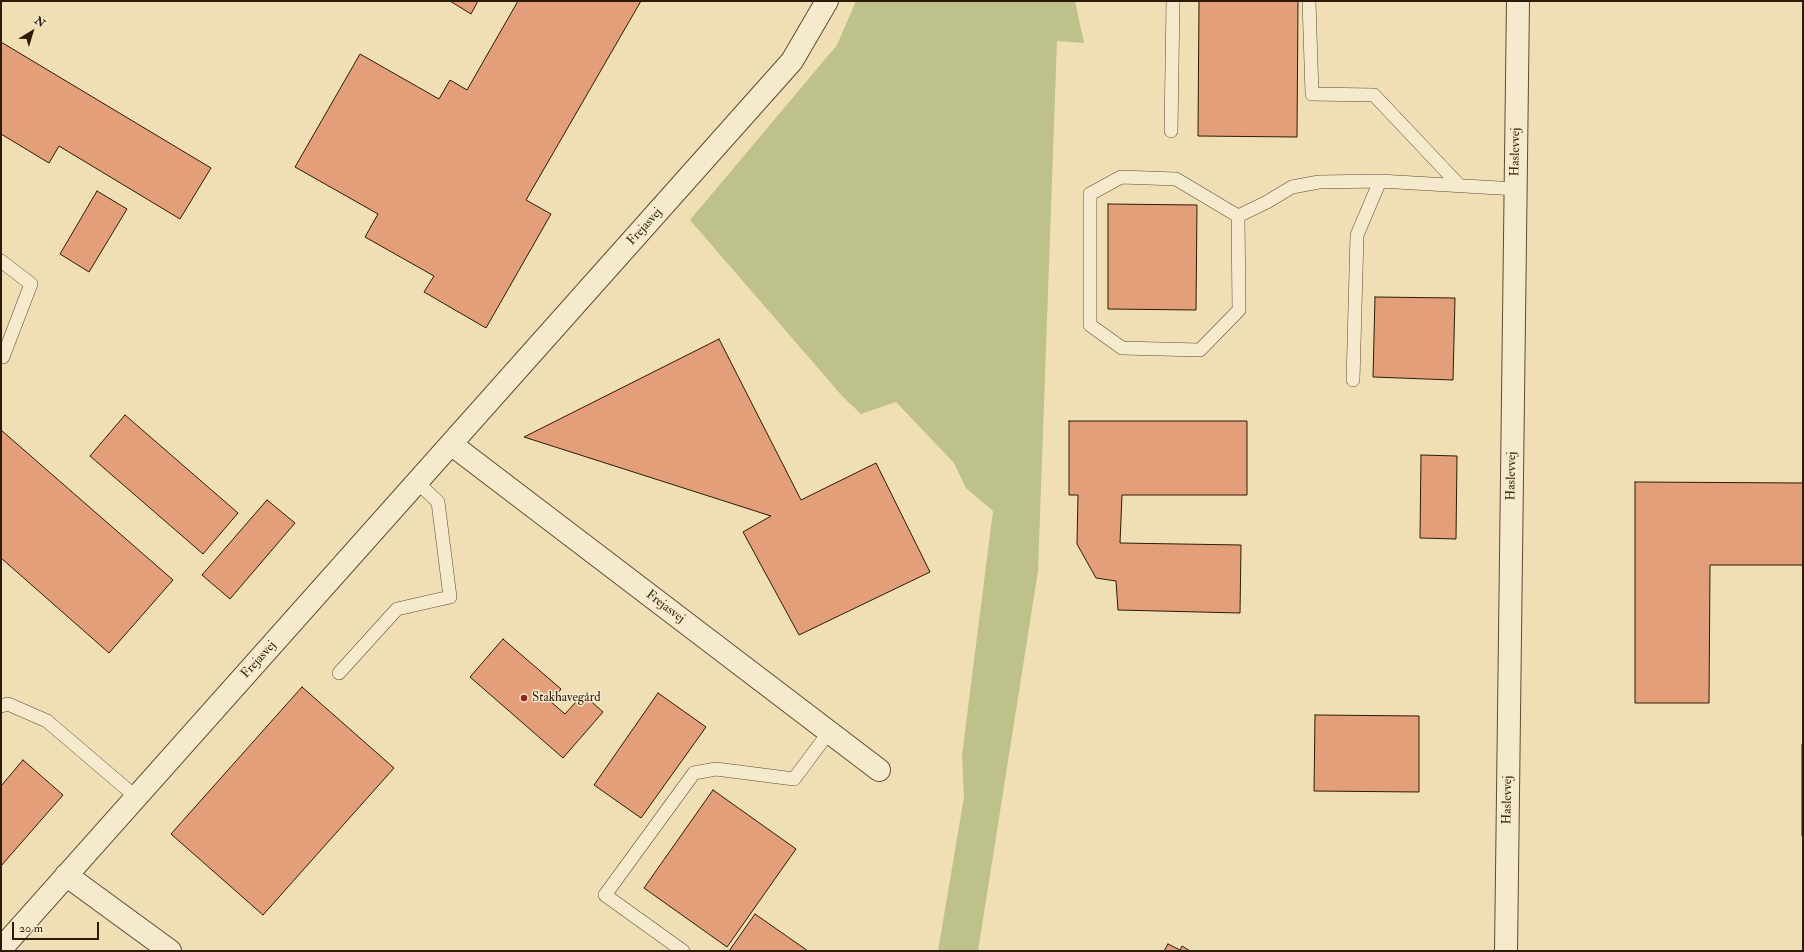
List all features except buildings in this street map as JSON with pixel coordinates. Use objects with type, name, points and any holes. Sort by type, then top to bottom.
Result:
[{"type":"street","name":"Frejasvej","points":[[1,949],[792,61],[827,1]]},
{"type":"street","name":"Haslevvej","points":[[1506,951],[1518,1]]},
{"type":"street","name":"Frejasvej","points":[[451,444],[879,770]]},
{"type":"street","points":[[66,875],[170,951]]},
{"type":"lane","points":[[1171,131],[1173,1]]},
{"type":"lane","points":[[1309,1],[1312,94],[1374,94],[1459,185]]},
{"type":"lane","points":[[1121,177],[1176,179],[1238,216],[1239,310],[1200,350],[1122,348],[1090,325],[1090,194],[1121,177]]},
{"type":"lane","points":[[1353,380],[1357,236],[1380,181]]},
{"type":"lane","points":[[1238,216],[1292,187],[1319,182],[1380,181],[1459,185],[1516,190]]},
{"type":"lane","points":[[1,262],[31,284],[4,357]]},
{"type":"lane","points":[[339,673],[397,609],[450,598],[438,502],[417,482]]},
{"type":"lane","points":[[1,706],[8,704],[48,721],[136,797]]},
{"type":"lane","points":[[682,951],[605,895],[694,774],[716,769],[794,779],[829,732]]},
{"type":"green space","points":[[856,1],[1075,1],[1084,43],[1057,41],[1038,571],[978,951],[938,951],[964,797],[962,755],[993,511],[966,488],[954,463],[896,402],[861,414],[843,397],[690,220],[837,45]]},
{"type":"place","name":"Stakhavegård","points":[[524,698]]}]
